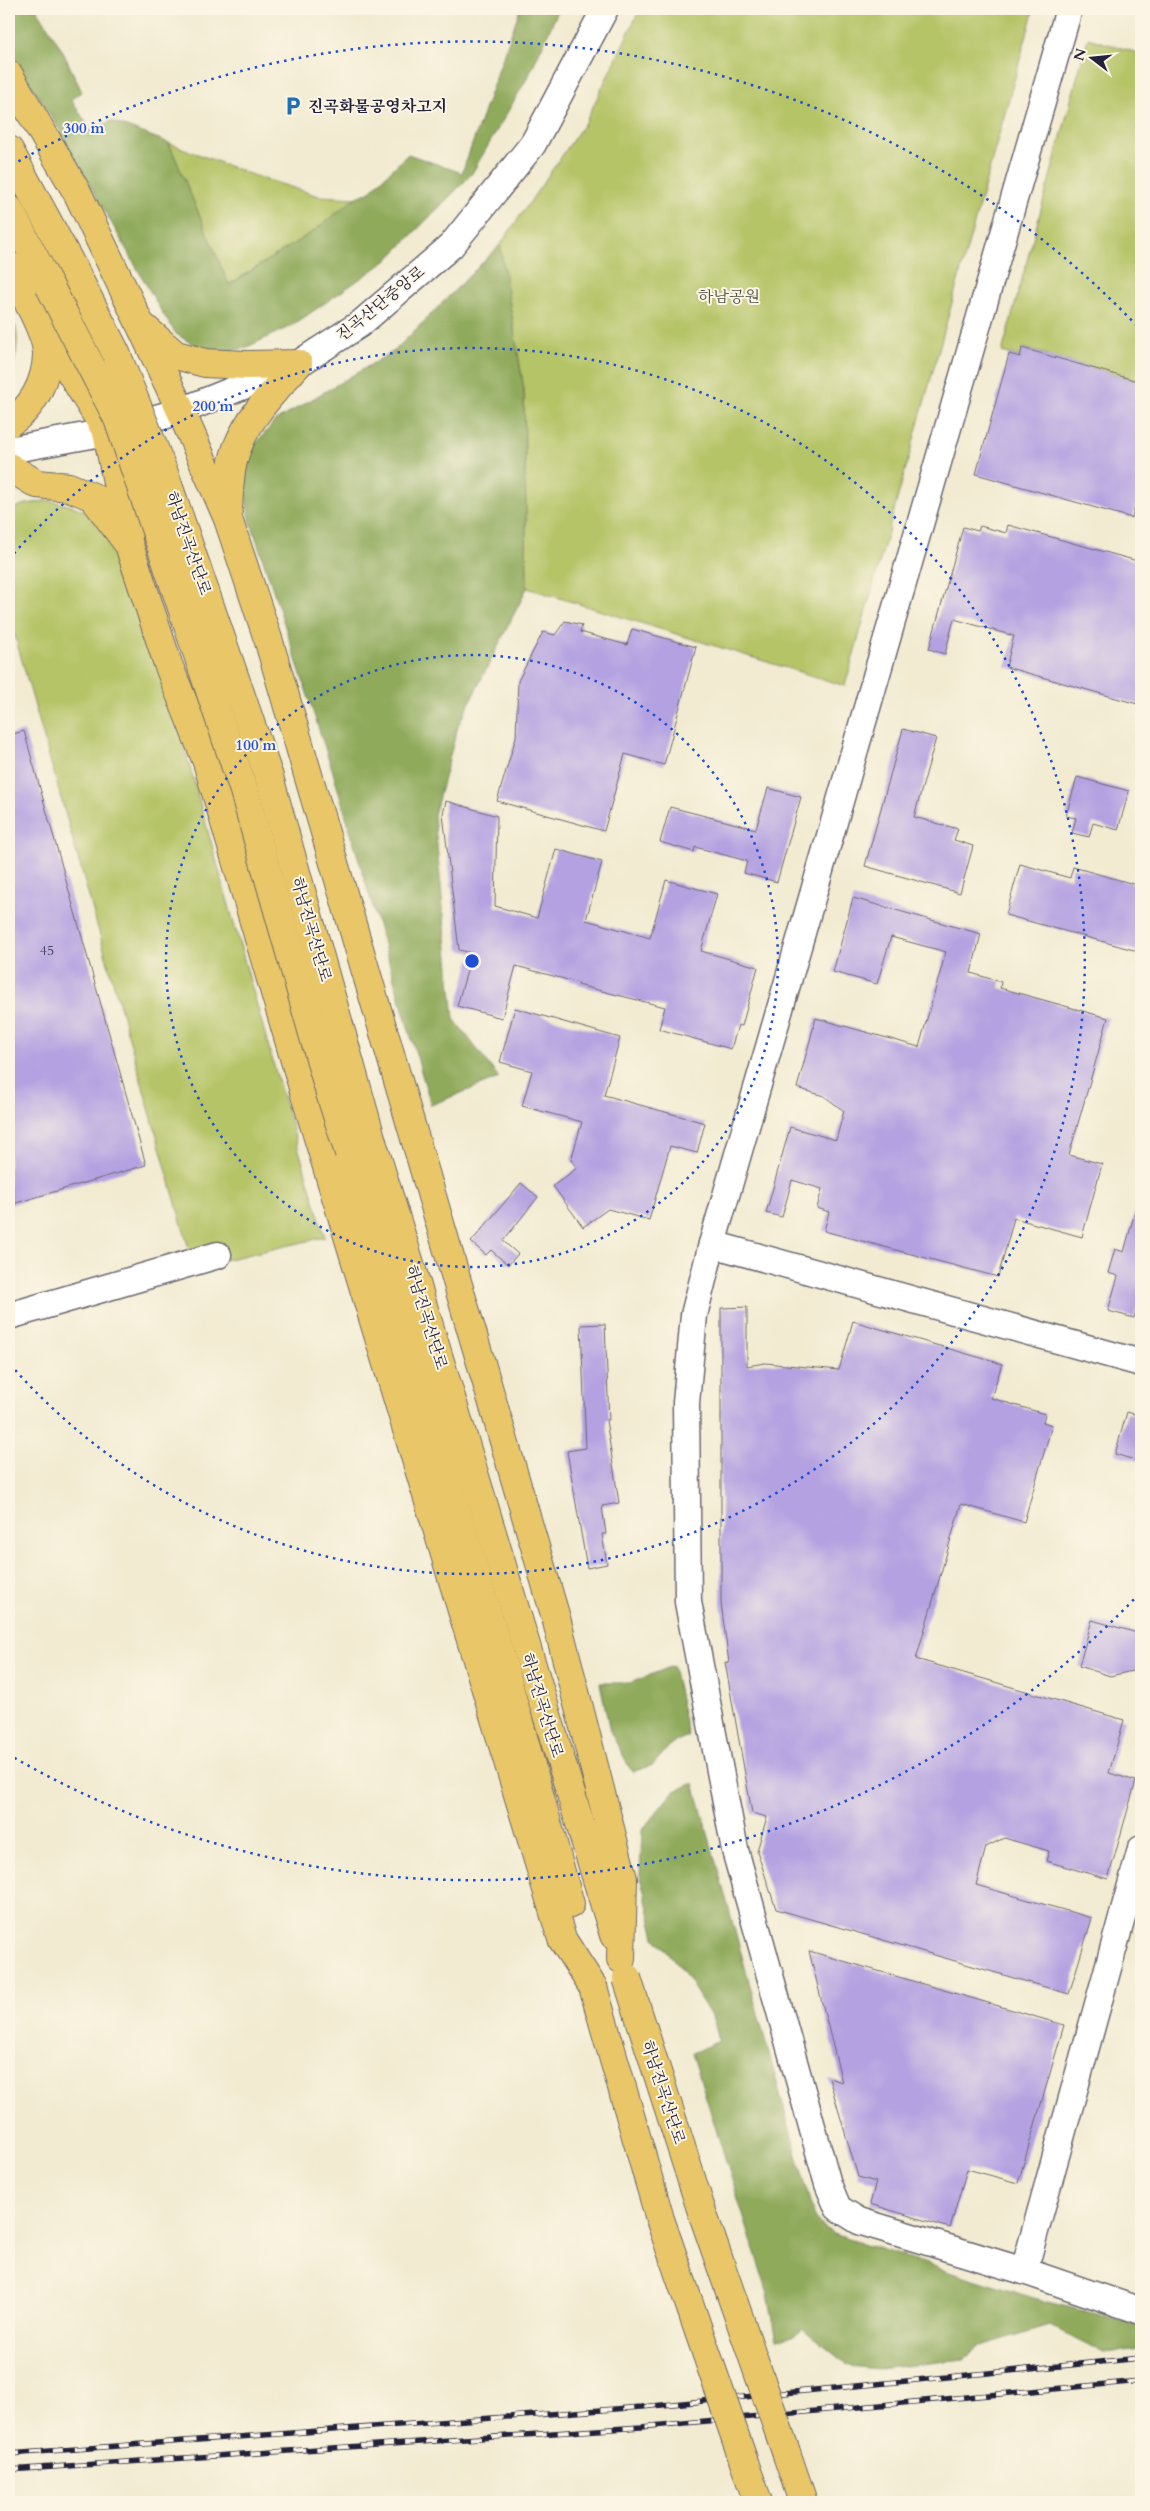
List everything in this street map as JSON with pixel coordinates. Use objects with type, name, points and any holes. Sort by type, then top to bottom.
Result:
[{"type":"highway","points":[[9,75],[78,194],[182,411],[228,519],[272,652],[556,1618],[623,1880],[624,1968]]},
{"type":"highway","name":"하남진곡산단로","points":[[9,150],[76,274],[116,354],[165,476],[269,777],[361,1149],[593,1987],[660,2219],[758,2502]]},
{"type":"highway","name":"하남진곡산단로","points":[[9,208],[118,419],[244,791],[329,1090],[361,1149],[463,1432],[522,1634],[624,1968],[700,2206],[803,2502]]},
{"type":"highway","points":[[9,266],[30,306],[108,432],[129,545],[168,664],[206,762],[562,1939],[593,1987]]},
{"type":"highway","points":[[9,423],[22,415],[33,400],[40,387],[47,354],[30,306]]},
{"type":"highway","points":[[140,324],[176,355],[205,363],[246,366],[298,364]]},
{"type":"highway","points":[[228,519],[230,474],[237,448],[264,401],[298,364]]},
{"type":"highway","points":[[9,467],[37,484],[69,487],[93,497],[129,545]]},
{"type":"street","name":"진곡산단중앙로","points":[[9,450],[108,432],[182,411],[298,364],[360,324],[451,246],[533,144],[605,9]]},
{"type":"street","points":[[1069,9],[712,1244],[694,1315],[686,1403],[688,1602],[735,1850],[828,2184],[838,2208],[859,2221],[1024,2271],[1141,2311]]},
{"type":"street","points":[[712,1244],[1141,1364]]},
{"type":"street","points":[[9,1316],[218,1255]]},
{"type":"street","points":[[1024,2271],[1141,1849]]},
{"type":"green space","points":[[9,9],[37,9],[62,50],[82,92],[71,99],[91,131],[111,121],[169,143],[229,285],[314,231],[355,198],[369,192],[408,154],[462,173],[520,9],[559,9],[529,75],[471,175],[386,261],[293,325],[245,348],[214,354],[199,348],[176,334],[160,309],[53,119],[9,51]]},
{"type":"green space","name":"하남공원","points":[[640,9],[1034,9],[845,686],[527,588],[524,390],[500,245],[586,121]]},
{"type":"green space","points":[[1088,38],[1141,54],[1141,382],[1023,348],[1020,357],[1002,352]]},
{"type":"green space","points":[[169,143],[252,175],[319,196],[356,198],[314,231],[228,285]]},
{"type":"green space","points":[[500,245],[524,390],[527,588],[458,726],[434,815],[454,1019],[499,1078],[431,1105],[333,772],[250,520],[243,481],[252,448],[275,421],[394,351]]},
{"type":"green space","points":[[9,314],[15,326],[17,339],[15,359],[9,375]]},
{"type":"green space","points":[[49,500],[86,511],[99,521],[113,537],[172,703],[276,1073],[325,1237],[194,1267],[9,615],[9,511],[22,505]]},
{"type":"green space","points":[[673,1666],[688,1736],[672,1743],[653,1765],[632,1772],[610,1731],[600,1683],[630,1683]]},
{"type":"green space","points":[[694,1783],[815,2220],[833,2234],[1043,2301],[1134,2323],[1141,2327],[1141,2349],[1104,2353],[1050,2325],[981,2346],[964,2359],[879,2369],[849,2366],[803,2329],[793,2337],[777,2340],[768,2294],[692,2053],[719,2041],[714,2021],[684,1972],[655,1937],[640,1875],[642,1830],[673,1792]]},
{"type":"building","points":[[1022,348],[1141,382],[1141,484],[1132,518],[976,474],[1009,354],[1020,357]]},
{"type":"building","points":[[1008,525],[1141,562],[1141,705],[1006,667],[1014,636],[954,619],[945,654],[929,649],[963,527],[978,531],[980,526],[1006,533]]},
{"type":"building","points":[[565,621],[582,625],[580,632],[627,645],[632,629],[696,647],[664,765],[625,754],[604,831],[497,801],[516,737],[518,681],[543,632],[555,635]]},
{"type":"building","points":[[903,729],[936,738],[914,817],[958,829],[954,840],[973,846],[960,893],[865,866]]},
{"type":"building","points":[[24,731],[146,1165],[9,1205],[9,735]]},
{"type":"building","points":[[1077,777],[1129,791],[1118,830],[1093,823],[1089,837],[1072,833],[1076,818],[1066,816]]},
{"type":"building","points":[[768,788],[801,797],[777,882],[744,873],[747,861],[695,847],[694,852],[660,842],[670,807],[756,829]]},
{"type":"building","points":[[446,801],[497,816],[495,906],[537,918],[556,849],[602,862],[586,920],[650,938],[666,880],[717,894],[701,951],[758,967],[742,1026],[738,1025],[731,1049],[659,1029],[665,1007],[578,985],[579,983],[516,966],[502,1018],[457,1006],[472,953],[459,950],[443,814]]},
{"type":"building","points":[[1020,864],[1070,878],[1073,867],[1141,886],[1141,952],[1006,915]]},
{"type":"building","points":[[853,898],[981,934],[971,973],[1001,982],[1000,988],[1108,1018],[1069,1155],[1102,1164],[1082,1237],[1014,1218],[998,1277],[824,1231],[829,1212],[817,1208],[822,1189],[792,1180],[782,1217],[766,1213],[790,1127],[836,1140],[844,1111],[824,1096],[797,1088],[816,1018],[919,1047],[946,952],[891,937],[877,984],[833,972]]},
{"type":"building","points":[[515,1008],[620,1038],[604,1095],[705,1123],[697,1153],[670,1146],[649,1220],[608,1209],[583,1227],[553,1186],[577,1168],[571,1160],[582,1122],[522,1106],[532,1071],[500,1062]]},
{"type":"building","points":[[521,1183],[538,1197],[503,1241],[518,1254],[508,1265],[491,1250],[486,1255],[471,1242]]},
{"type":"building","points":[[1136,1208],[1141,1209],[1141,1292],[1134,1318],[1108,1311],[1118,1276],[1108,1273],[1115,1249],[1124,1252]]},
{"type":"building","points":[[747,1307],[747,1366],[765,1363],[839,1370],[853,1321],[1002,1364],[991,1398],[1045,1414],[1043,1422],[1052,1425],[1024,1522],[961,1504],[916,1659],[1124,1720],[1109,1773],[1136,1781],[1108,1879],[1046,1861],[1049,1851],[1004,1838],[986,1847],[976,1885],[1092,1918],[1069,1994],[776,1909],[757,1851],[767,1817],[752,1813],[725,1662],[729,1663],[721,1603],[721,1308]]},
{"type":"building","points":[[605,1324],[609,1420],[606,1420],[619,1503],[602,1506],[606,1534],[602,1534],[607,1564],[587,1568],[567,1451],[586,1448],[581,1325]]},
{"type":"building","points":[[1127,1412],[1141,1416],[1141,1462],[1115,1454]]},
{"type":"building","points":[[1092,1620],[1141,1634],[1141,1669],[1110,1676],[1079,1666]]},
{"type":"building","points":[[809,1951],[1064,2025],[1018,2183],[967,2169],[950,2228],[870,2204],[876,2182],[858,2177],[829,2078],[842,2082]]},
{"type":"railway","points":[[9,2454],[642,2407],[1141,2358]]},
{"type":"railway","points":[[9,2470],[641,2427],[1141,2381]]},
{"type":"place","name":"진곡화물공영차고지","points":[[293,106]]}]
